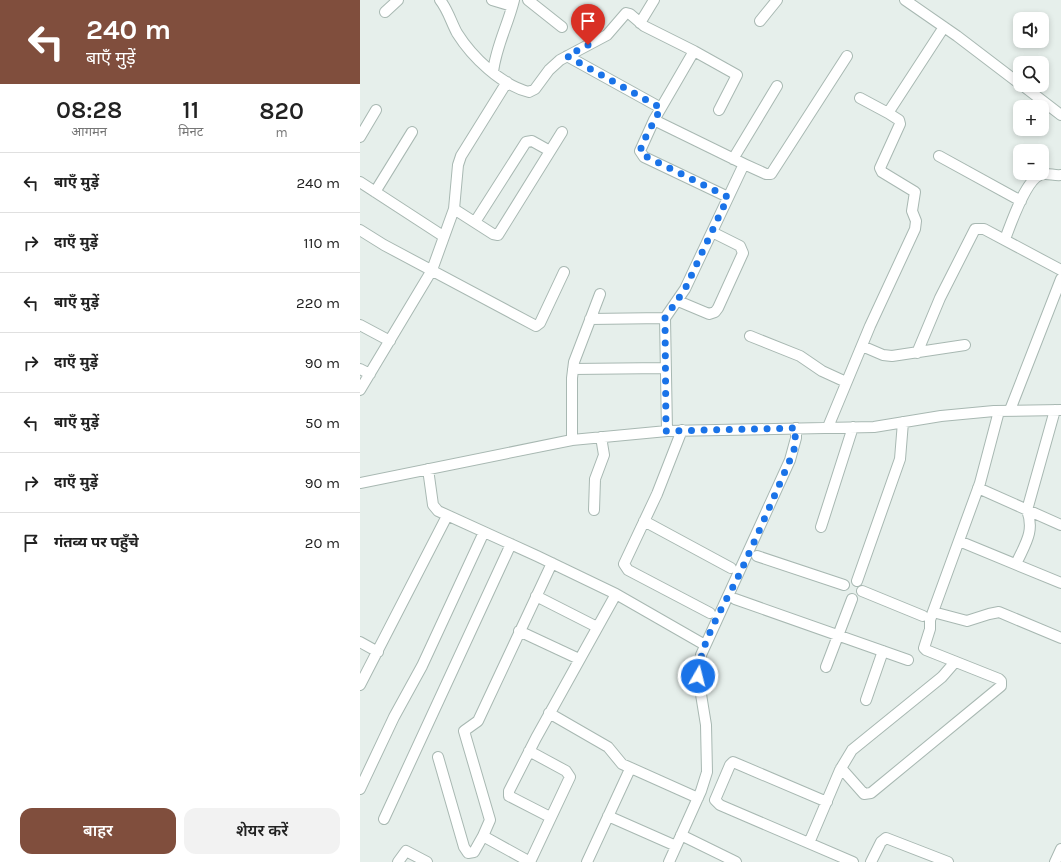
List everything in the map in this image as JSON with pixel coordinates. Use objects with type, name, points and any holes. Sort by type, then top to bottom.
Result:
[{"type":"street","points":[[386,12],[398,0]]},
{"type":"street","points":[[440,0],[445,6],[458,35],[475,56],[493,72],[507,82],[524,91],[532,91],[549,70],[567,56],[607,35],[626,13],[630,14],[640,23],[737,75],[720,110]]},
{"type":"street","points":[[492,0],[513,3],[495,55],[493,72]]},
{"type":"street","points":[[528,0],[562,27]]},
{"type":"street","points":[[640,23],[654,0]]},
{"type":"street","points":[[760,21],[777,0]]},
{"type":"street","points":[[905,0],[1013,78]]},
{"type":"street","points":[[888,113],[944,27]]},
{"type":"street","points":[[694,51],[654,120],[641,146],[641,154],[728,197]]},
{"type":"street","points":[[567,56],[661,108]]},
{"type":"street","points":[[654,120],[744,164],[766,174],[771,174],[847,56]]},
{"type":"street","points":[[360,390],[432,270],[454,209],[458,165],[461,156],[507,82]]},
{"type":"street","points":[[733,158],[777,86]]},
{"type":"street","points":[[1031,92],[1061,115]]},
{"type":"street","points":[[828,428],[846,382],[916,225],[912,211],[915,192],[880,170],[900,124],[899,120],[860,98]]},
{"type":"street","points":[[360,137],[376,110]]},
{"type":"street","points":[[375,192],[412,132]]},
{"type":"street","points":[[454,209],[493,234],[498,235],[562,132]]},
{"type":"street","points":[[475,222],[526,142],[532,141],[550,151]]},
{"type":"street","points":[[939,156],[1021,201]]},
{"type":"street","points":[[666,431],[665,318],[678,301],[744,164]]},
{"type":"street","points":[[1004,239],[1030,184],[1039,175],[1061,175]]},
{"type":"street","points":[[360,182],[444,236]]},
{"type":"street","points":[[917,352],[940,298],[973,232],[978,228],[984,229],[1004,239],[1061,270]]},
{"type":"street","points":[[360,230],[536,326],[540,323],[564,272]]},
{"type":"street","points":[[678,301],[709,314],[712,314],[718,308],[743,252],[740,246],[712,232]]},
{"type":"street","points":[[1010,410],[1060,285]]},
{"type":"street","points":[[572,440],[573,369],[600,294]]},
{"type":"street","points":[[590,319],[665,318]]},
{"type":"street","points":[[360,325],[390,341]]},
{"type":"street","points":[[750,336],[800,356],[822,370],[846,382]]},
{"type":"street","points":[[862,346],[887,355],[965,345]]},
{"type":"street","points":[[573,369],[665,368]]},
{"type":"street","points":[[360,369],[370,374]]},
{"type":"street","points":[[360,483],[572,440],[682,430],[874,427],[941,416],[1010,410],[1058,410],[1027,510],[1031,521],[1031,531],[1016,564]]},
{"type":"street","points":[[841,768],[864,794],[871,793],[1001,686],[1002,683],[999,680],[924,649],[928,614],[959,541],[978,488],[999,411]]},
{"type":"street","points":[[856,581],[900,459],[903,422]]},
{"type":"street","points":[[821,527],[853,427]]},
{"type":"street","points":[[669,862],[698,798],[705,780],[708,764],[706,725],[698,676],[699,666],[705,646],[790,460],[795,444],[796,428]]},
{"type":"street","points":[[682,430],[657,494],[625,560],[625,567],[710,613]]},
{"type":"street","points":[[594,510],[595,479],[604,455],[601,437]]},
{"type":"street","points":[[428,468],[435,509],[447,516],[511,544],[616,594],[705,646]]},
{"type":"street","points":[[978,488],[1061,525]]},
{"type":"street","points":[[360,685],[447,516]]},
{"type":"street","points":[[644,521],[731,568]]},
{"type":"street","points":[[360,789],[394,717],[422,666],[484,532]]},
{"type":"street","points":[[959,541],[1061,583]]},
{"type":"street","points":[[384,820],[511,544]]},
{"type":"street","points":[[757,556],[844,586]]},
{"type":"street","points":[[438,757],[464,847],[468,854],[474,852],[489,824],[490,816],[464,731],[467,727],[475,725],[478,721],[552,563]]},
{"type":"street","points":[[851,580],[856,581],[861,585],[862,591],[858,597],[852,599],[844,594],[844,586],[851,580]]},
{"type":"street","points":[[862,591],[928,614],[967,621],[995,612],[1005,614],[1061,638]]},
{"type":"street","points":[[550,817],[511,797],[508,793],[549,713],[616,594]]},
{"type":"street","points":[[536,596],[597,627]]},
{"type":"street","points":[[735,599],[839,634],[908,660]]},
{"type":"street","points":[[826,667],[852,599]]},
{"type":"street","points":[[519,631],[579,660]]},
{"type":"street","points":[[360,642],[378,652]]},
{"type":"street","points":[[866,700],[883,651]]},
{"type":"street","points":[[809,843],[841,768],[852,750],[942,678],[955,662]]},
{"type":"street","points":[[549,713],[608,747],[618,761],[630,769],[698,798]]},
{"type":"street","points":[[483,836],[530,862],[550,817],[570,778],[566,772],[529,751]]},
{"type":"street","points":[[827,802],[737,762],[731,762],[715,800],[717,803],[853,862]]},
{"type":"street","points":[[588,862],[630,769]]},
{"type":"street","points":[[705,780],[723,782]]},
{"type":"street","points":[[705,780],[718,791]]},
{"type":"street","points":[[608,816],[676,846]]},
{"type":"street","points":[[681,835],[734,862]]},
{"type":"street","points":[[871,862],[881,842],[886,838],[948,862]]},
{"type":"street","points":[[1056,862],[1061,849]]},
{"type":"street","points":[[398,862],[406,851],[427,862]]},
{"type":"route","points":[[588,45],[567,56],[661,108],[641,146],[641,154],[644,157],[728,197],[685,289],[675,306],[665,318],[666,431],[796,428],[794,450],[750,550],[701,655],[698,676]]}]
